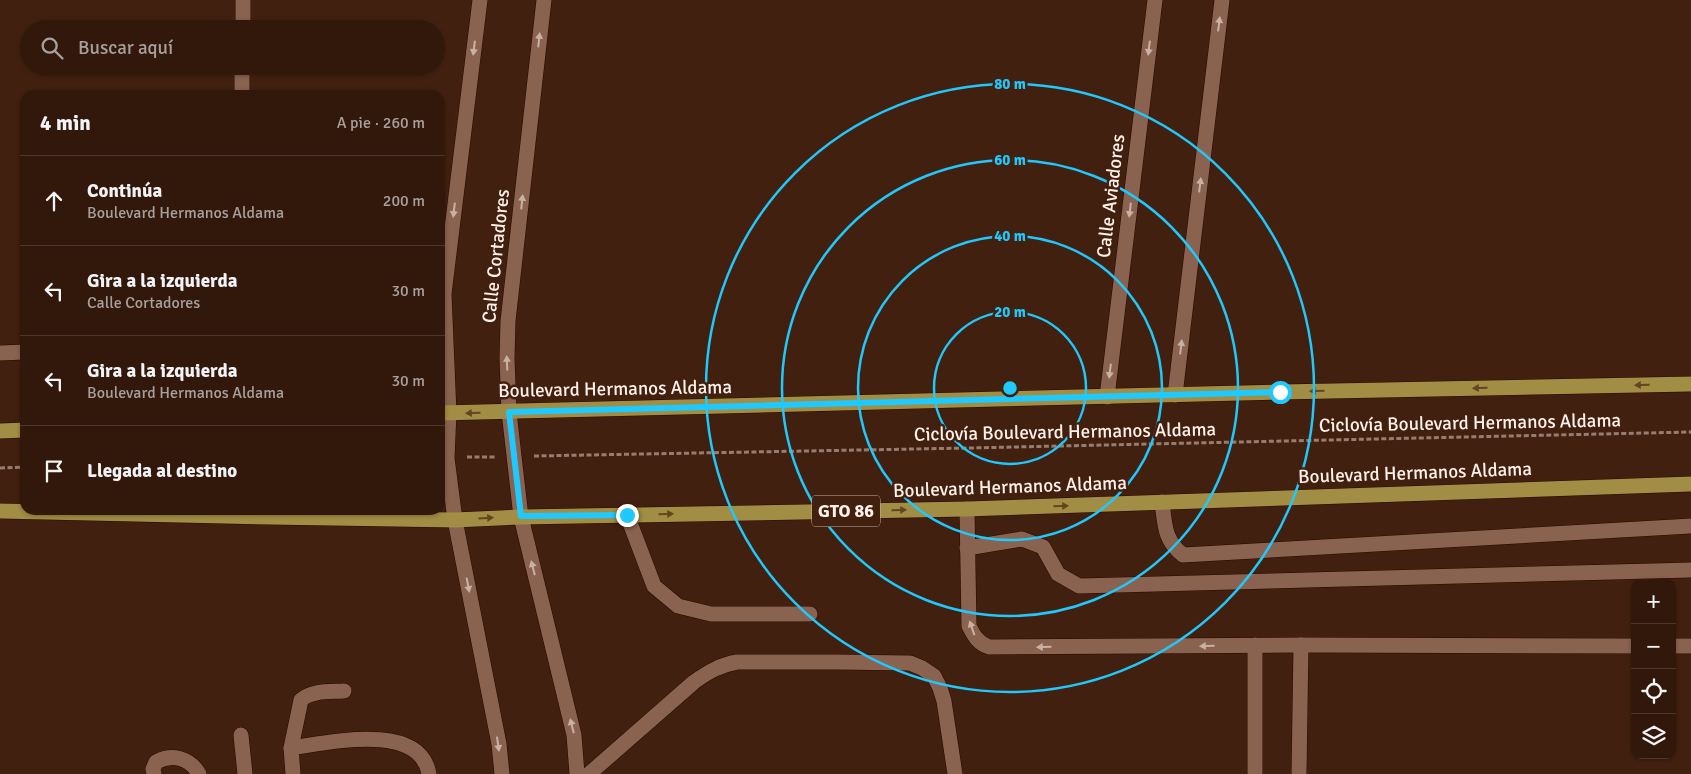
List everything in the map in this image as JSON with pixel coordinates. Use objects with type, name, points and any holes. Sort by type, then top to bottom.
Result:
[{"type":"main road","name":"Boulevard Hermanos Aldama","points":[[445,413],[1691,384]]},
{"type":"main road","points":[[0,431],[20,430]]},
{"type":"main road","name":"Boulevard Hermanos Aldama","points":[[179,515],[455,520],[521,516],[967,509],[1691,484]]},
{"type":"main road","name":"Boulevard Hermanos Aldama","points":[[0,511],[20,511]]},
{"type":"lane","points":[[242,20],[243,0]]},
{"type":"lane","points":[[445,286],[480,0]]},
{"type":"lane","name":"Calle Cortadores","points":[[544,0],[508,321],[509,412],[521,516],[574,735],[577,774]]},
{"type":"lane","name":"Calle Aviadores","points":[[1107,397],[1155,0]]},
{"type":"lane","points":[[1175,395],[1222,0]]},
{"type":"lane","points":[[242,75],[242,90]]},
{"type":"lane","points":[[0,353],[20,352]]},
{"type":"lane","points":[[445,428],[455,520],[499,744],[502,774]]},
{"type":"lane","points":[[1162,502],[1166,531],[1172,547],[1183,555],[1691,526]]},
{"type":"lane","points":[[967,509],[969,626],[980,643],[989,647],[1255,645],[1631,646]]},
{"type":"lane","points":[[627,515],[654,586],[678,606],[711,614],[810,614]]},
{"type":"lane","points":[[967,548],[1022,540],[1043,546],[1058,574],[1079,586],[1691,570]]},
{"type":"lane","points":[[1255,645],[1255,774]]},
{"type":"lane","points":[[1299,774],[1301,645]]},
{"type":"lane","points":[[1676,646],[1691,646]]},
{"type":"lane","points":[[589,774],[694,682],[722,665],[737,662],[835,662],[910,663],[934,676],[944,701],[955,774]]},
{"type":"lane","points":[[293,774],[291,748],[301,700],[305,696],[316,693],[344,691]]},
{"type":"lane","points":[[241,735],[245,774]]},
{"type":"lane","points":[[291,748],[351,740],[397,742],[413,749],[424,758],[429,774]]},
{"type":"lane","points":[[154,774],[153,769],[156,762],[162,759],[182,758],[194,765],[199,774]]},
{"type":"path","name":"Ciclovía Boulevard Hermanos Aldama","points":[[447,458],[1691,432]]},
{"type":"path","points":[[0,468],[20,467]]},
{"type":"route","points":[[627,515],[521,516],[509,412],[1280,392]]}]
